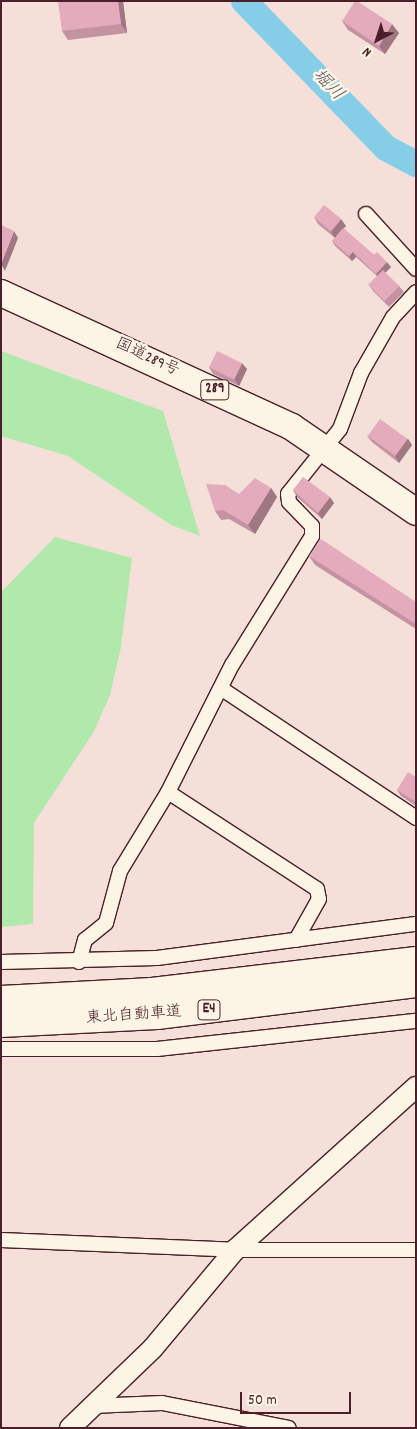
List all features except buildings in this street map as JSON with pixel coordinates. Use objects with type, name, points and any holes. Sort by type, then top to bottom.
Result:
[{"type":"highway","name":"国道289号","points":[[1,293],[182,374],[327,448],[416,512]]},
{"type":"highway","name":"東北自動車道","points":[[1,998],[152,991],[416,960]]},
{"type":"highway","name":"東北自動車道","points":[[1,1024],[158,1016],[416,984]]},
{"type":"street","points":[[366,214],[416,270]]},
{"type":"street","points":[[79,962],[85,940],[110,915],[120,871],[168,792],[222,689],[312,536],[312,526],[289,502],[288,494],[327,448],[340,428],[360,373],[393,317],[416,292]]},
{"type":"street","points":[[222,689],[416,818]]},
{"type":"street","points":[[168,792],[317,889],[318,898],[296,940]]},
{"type":"street","points":[[1,962],[79,962],[157,958],[416,924]]},
{"type":"street","points":[[1,1049],[157,1049],[416,1021]]},
{"type":"street","points":[[70,1428],[153,1348],[235,1250],[416,1087]]},
{"type":"street","points":[[1,1240],[235,1250],[416,1250]]},
{"type":"street","points":[[92,1406],[162,1404],[289,1428]]},
{"type":"green space","points":[[1,351],[163,411],[200,536],[171,525],[68,456],[1,436]]},
{"type":"green space","points":[[55,537],[132,558],[121,647],[110,695],[93,733],[34,823],[33,924],[1,927],[1,592]]},
{"type":"waterway","name":"堀川","points":[[244,1],[386,148],[416,164]]}]
